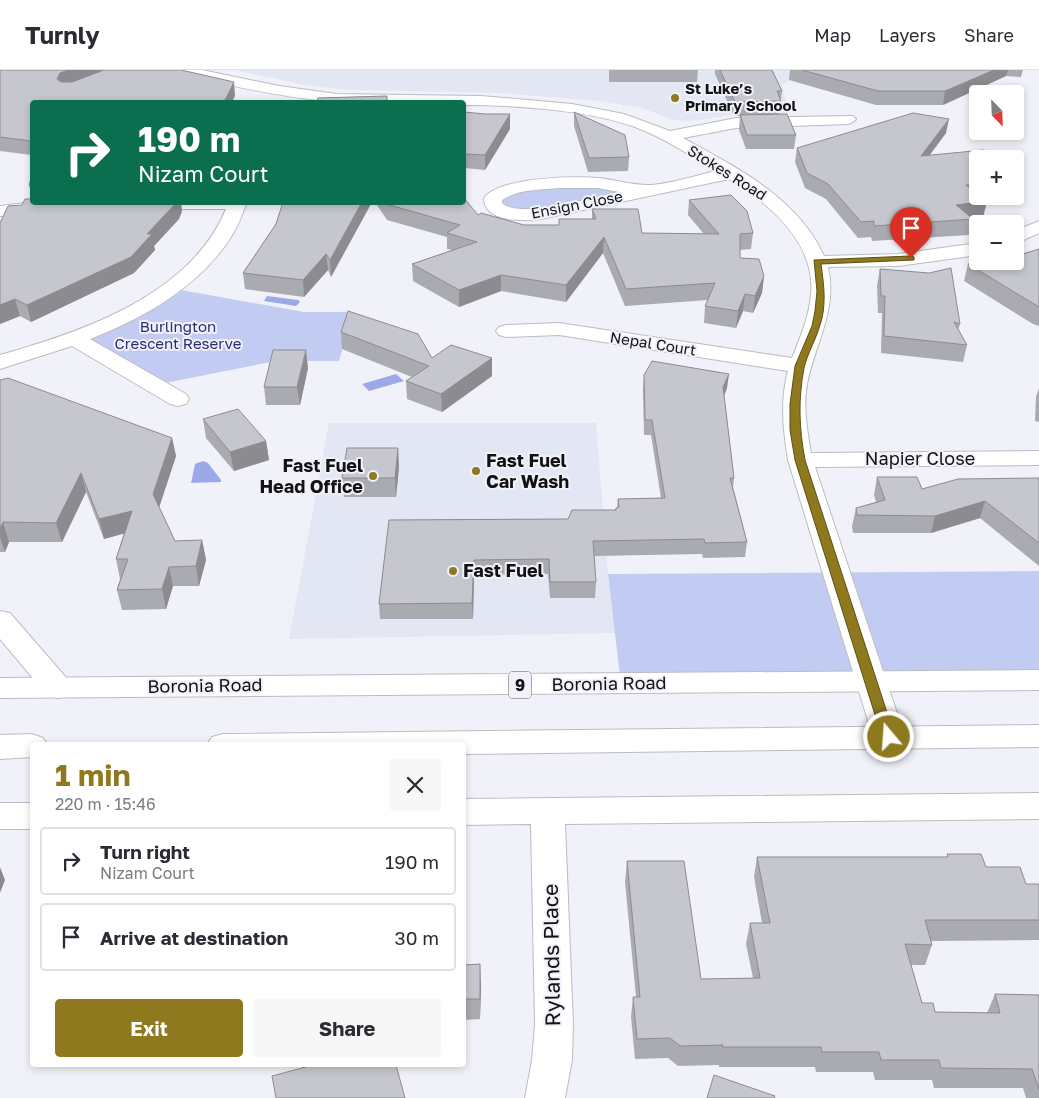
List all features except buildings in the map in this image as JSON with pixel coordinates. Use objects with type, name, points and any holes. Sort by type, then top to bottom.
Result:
[{"type":"street","name":"Stokes Road","points":[[183,70],[280,97],[483,100],[571,108],[621,118],[647,126],[667,136],[731,172],[763,193],[782,211],[800,234],[816,262],[821,291],[819,311],[816,326],[800,366],[794,404],[795,430],[800,460],[889,737]]},
{"type":"street","points":[[667,136],[736,122],[830,122],[848,119]]},
{"type":"street","name":"Ensign Close","points":[[647,190],[632,190],[596,183],[525,186],[502,191],[494,198],[493,203],[501,210],[510,213],[536,215],[731,172]]},
{"type":"street","points":[[0,362],[75,339],[137,309],[188,275],[208,257],[222,238],[236,205]]},
{"type":"street","points":[[2,209],[56,206]]},
{"type":"street","points":[[1024,234],[1039,226]]},
{"type":"street","points":[[816,262],[898,260],[969,250]]},
{"type":"street","name":"Nepal Court","points":[[506,331],[558,329],[800,366]]},
{"type":"street","points":[[75,339],[178,399]]},
{"type":"street","name":"Napier Close","points":[[800,460],[1039,458]]},
{"type":"street","points":[[0,620],[58,688]]},
{"type":"street","name":"Boronia Road","points":[[0,688],[1039,680]]},
{"type":"street","points":[[466,742],[1039,736]]},
{"type":"street","points":[[0,747],[30,746]]},
{"type":"street","points":[[466,812],[1039,806]]},
{"type":"street","name":"Rylands Place","points":[[545,1098],[552,1060],[554,1024],[548,811]]},
{"type":"street","points":[[0,816],[30,816]]},
{"type":"shaded area","name":"St Luke’s Primary School","points":[[235,70],[804,70],[782,85],[790,113],[739,114],[692,121],[673,120],[642,108],[599,101],[499,93],[350,90],[310,86]]},
{"type":"shaded area","points":[[267,296],[298,300],[300,302],[296,306],[264,301]]},
{"type":"shaded area","points":[[396,374],[404,381],[369,391],[362,384]]},
{"type":"shaded area","points":[[329,423],[596,423],[608,574],[616,633],[289,639]]},
{"type":"shaded area","points":[[203,461],[208,463],[221,482],[191,483],[195,464]]},
{"type":"green space","points":[[596,183],[632,190],[520,215],[493,198],[502,191]]},
{"type":"green space","name":"Burlington Crescent Reserve","points":[[170,288],[304,312],[353,312],[339,361],[276,361],[155,385],[75,339]]},
{"type":"green space","points":[[1039,571],[1039,680],[621,684],[608,574]]},
{"type":"place","name":"St Luke’s Primary School","points":[[675,98]]},
{"type":"place","name":"Fast Fuel Car Wash","points":[[476,471]]},
{"type":"place","name":"Fast Fuel Head Office","points":[[373,476]]},
{"type":"place","name":"Fast Fuel","points":[[453,571]]},
{"type":"route","points":[[889,737],[800,460],[795,430],[794,404],[795,387],[800,366],[816,326],[819,311],[821,291],[816,262],[911,258]]}]
